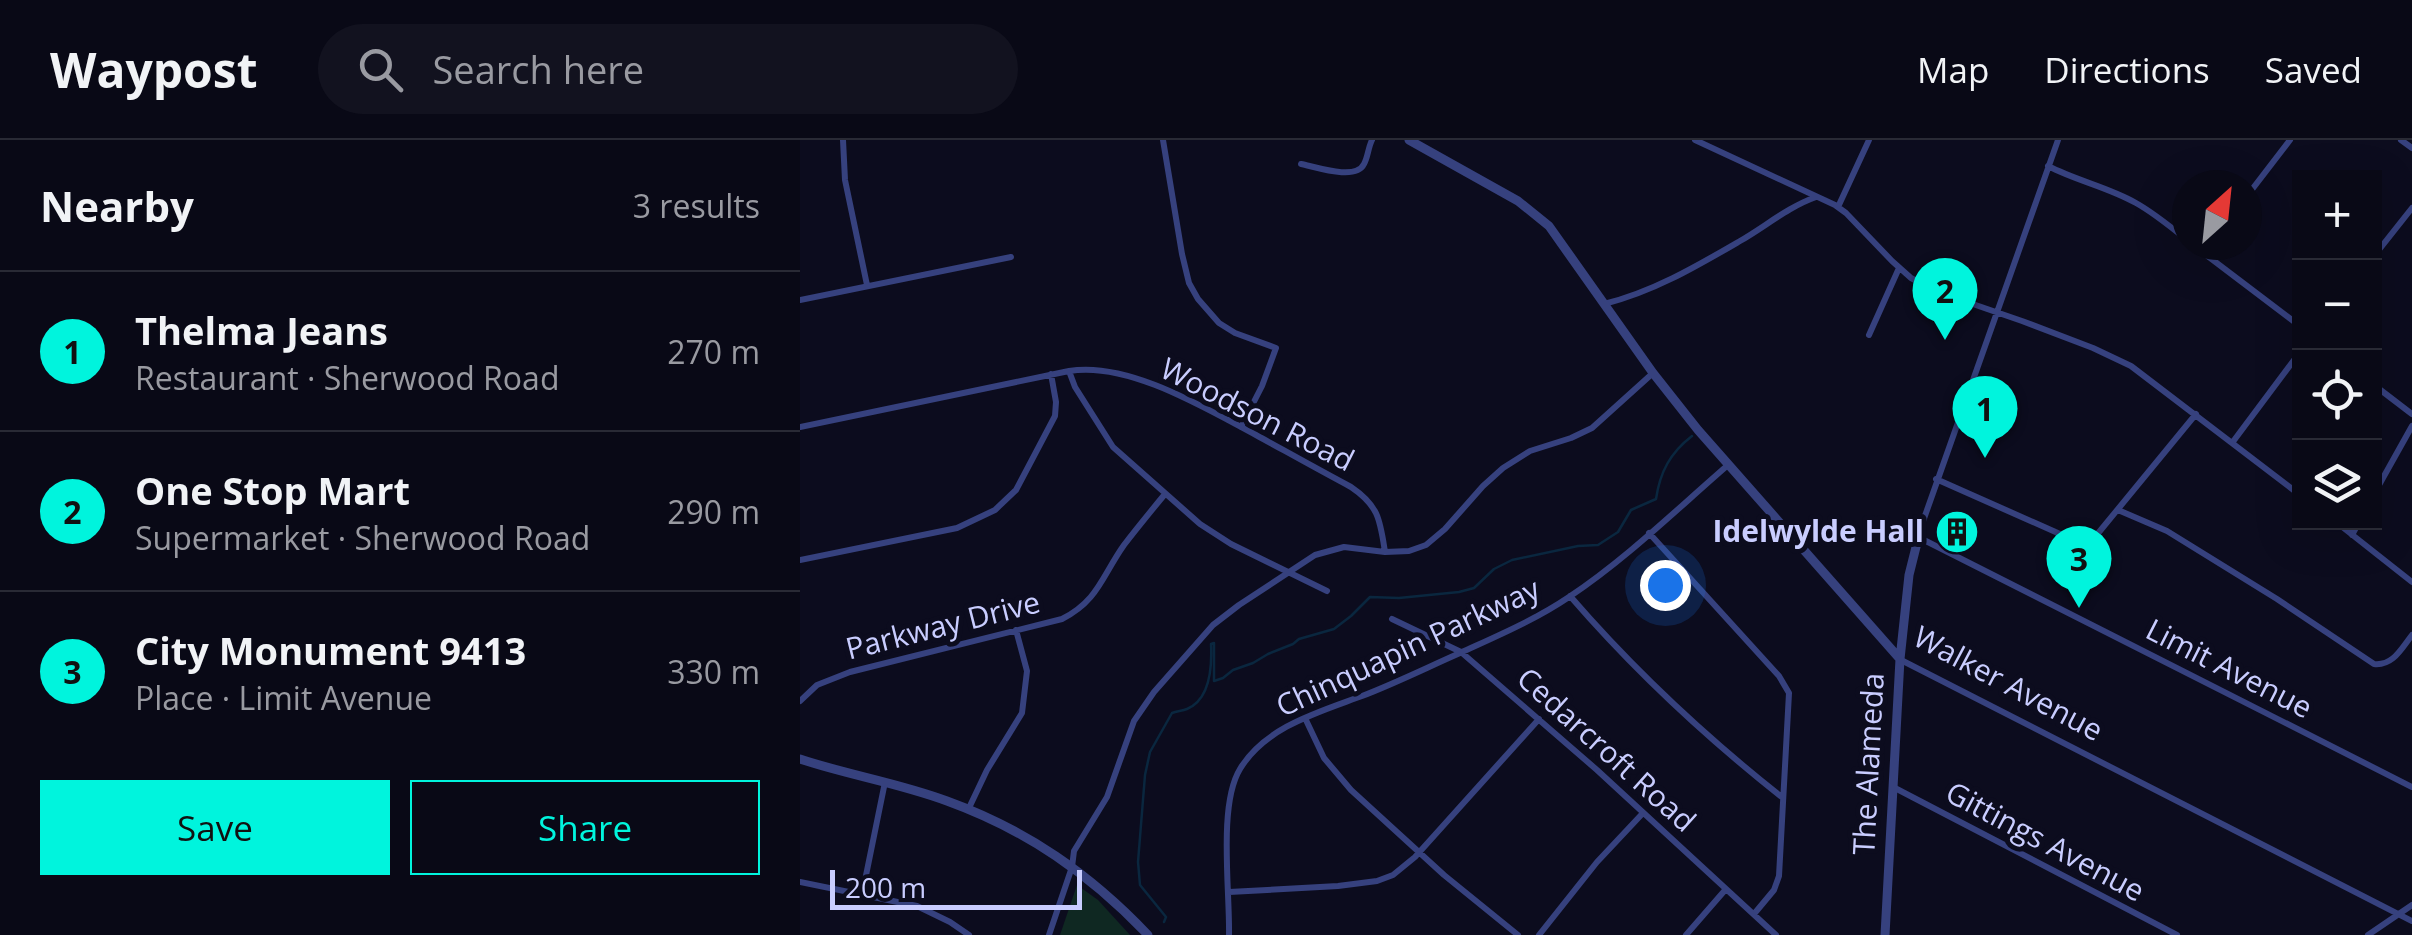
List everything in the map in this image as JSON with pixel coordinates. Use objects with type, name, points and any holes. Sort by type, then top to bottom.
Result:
[{"type":"street","points":[[842,140],[845,180],[867,285]]},
{"type":"street","points":[[1163,140],[1182,254],[1198,299],[1235,333],[1276,348],[1241,427]]},
{"type":"street","points":[[1301,164],[1357,172],[1364,166],[1372,140]]},
{"type":"street","name":"Walker Avenue","points":[[1409,140],[1518,200],[1539,216],[1653,373],[1728,465],[1900,659],[2412,921]]},
{"type":"street","points":[[1694,140],[1838,207],[1899,268],[1938,292],[1997,311],[2131,366],[2292,488]]},
{"type":"street","points":[[1838,207],[1869,140]]},
{"type":"street","points":[[1919,532],[2058,140]]},
{"type":"street","points":[[2262,176],[2290,140]]},
{"type":"street","points":[[2401,140],[2412,148]]},
{"type":"street","points":[[2048,166],[2137,203],[2172,229]]},
{"type":"street","points":[[1790,185],[1794,196],[1792,208]]},
{"type":"street","points":[[1604,304],[1645,293],[1816,197]]},
{"type":"street","points":[[2382,246],[2412,208]]},
{"type":"street","points":[[800,300],[1011,256]]},
{"type":"street","points":[[2212,260],[2292,320]]},
{"type":"street","points":[[1868,335],[1899,268]]},
{"type":"street","points":[[2232,442],[2292,363]]},
{"type":"street","name":"Woodson Road","points":[[1069,371],[1092,369],[1175,392],[1364,496],[1379,518],[1384,552]]},
{"type":"street","points":[[800,427],[1069,371],[1113,447],[1165,494],[1216,536],[1327,591]]},
{"type":"street","points":[[1050,935],[1074,851],[1107,796],[1134,721],[1213,626],[1316,555],[1344,546],[1384,552],[1409,551],[1426,545],[1503,468],[1530,451],[1592,428],[1653,373]]},
{"type":"street","points":[[800,560],[957,528],[995,510],[1016,490],[1055,416],[1051,374]]},
{"type":"street","points":[[2382,391],[2412,414]]},
{"type":"street","points":[[1936,480],[2078,542],[2093,539],[2196,414]]},
{"type":"street","points":[[2382,480],[2412,426]]},
{"type":"street","name":"Chinquapin Parkway","points":[[1228,935],[1228,819],[1234,780],[1244,762],[1264,742],[1305,718],[1524,623],[1570,596],[1728,465]]},
{"type":"street","name":"Parkway Drive","points":[[800,701],[809,690],[840,676],[1062,618],[1086,604],[1121,549],[1165,494]]},
{"type":"street","points":[[2118,510],[2167,531],[2374,664],[2390,662],[2412,635]]},
{"type":"street","points":[[2346,530],[2412,582]]},
{"type":"street","points":[[2352,535],[2355,530]]},
{"type":"street","name":"The Alameda","points":[[1885,935],[1900,659],[1919,532]]},
{"type":"street","name":"Limit Avenue","points":[[1919,532],[2412,788]]},
{"type":"street","points":[[1650,533],[1788,688],[1778,882],[1754,914]]},
{"type":"street","points":[[1570,596],[1630,661],[1784,799]]},
{"type":"street","name":"Cedarcroft Road","points":[[1392,618],[1461,652],[1776,935]]},
{"type":"street","points":[[968,810],[986,770],[1022,713],[1027,672],[1016,630]]},
{"type":"street","points":[[1305,718],[1324,758],[1340,778],[1460,889],[1518,935]]},
{"type":"street","points":[[1228,892],[1377,882],[1400,870],[1539,719]]},
{"type":"street","points":[[800,759],[925,793],[1017,832],[1098,886],[1148,935]]},
{"type":"street","points":[[862,895],[885,782]]},
{"type":"street","name":"Gittings Avenue","points":[[1893,788],[2177,935]]},
{"type":"street","points":[[1539,935],[1642,813]]},
{"type":"street","points":[[800,882],[917,906],[970,935]]},
{"type":"street","points":[[1686,935],[1726,889]]},
{"type":"street","points":[[2368,935],[2412,905]]},
{"type":"green space","points":[[1077,885],[1098,900],[1130,935],[1060,935]]},
{"type":"waterway","points":[[1164,922],[1166,917],[1140,885],[1138,862],[1145,775],[1150,752],[1172,713],[1187,709],[1201,697],[1210,671],[1211,644],[1214,643],[1214,681],[1299,639],[1334,629],[1370,597],[1459,592],[1474,588],[1494,569],[1512,560],[1598,545],[1618,532],[1631,510],[1656,499],[1667,464],[1692,436]]},
{"type":"place","name":"One Stop Mart","points":[[1945,340]]},
{"type":"place","name":"Thelma Jeans","points":[[1985,458]]},
{"type":"place","name":"Idelwylde Hall","points":[[1957,532]]},
{"type":"place","name":"City Monument 9413","points":[[2079,608]]}]
